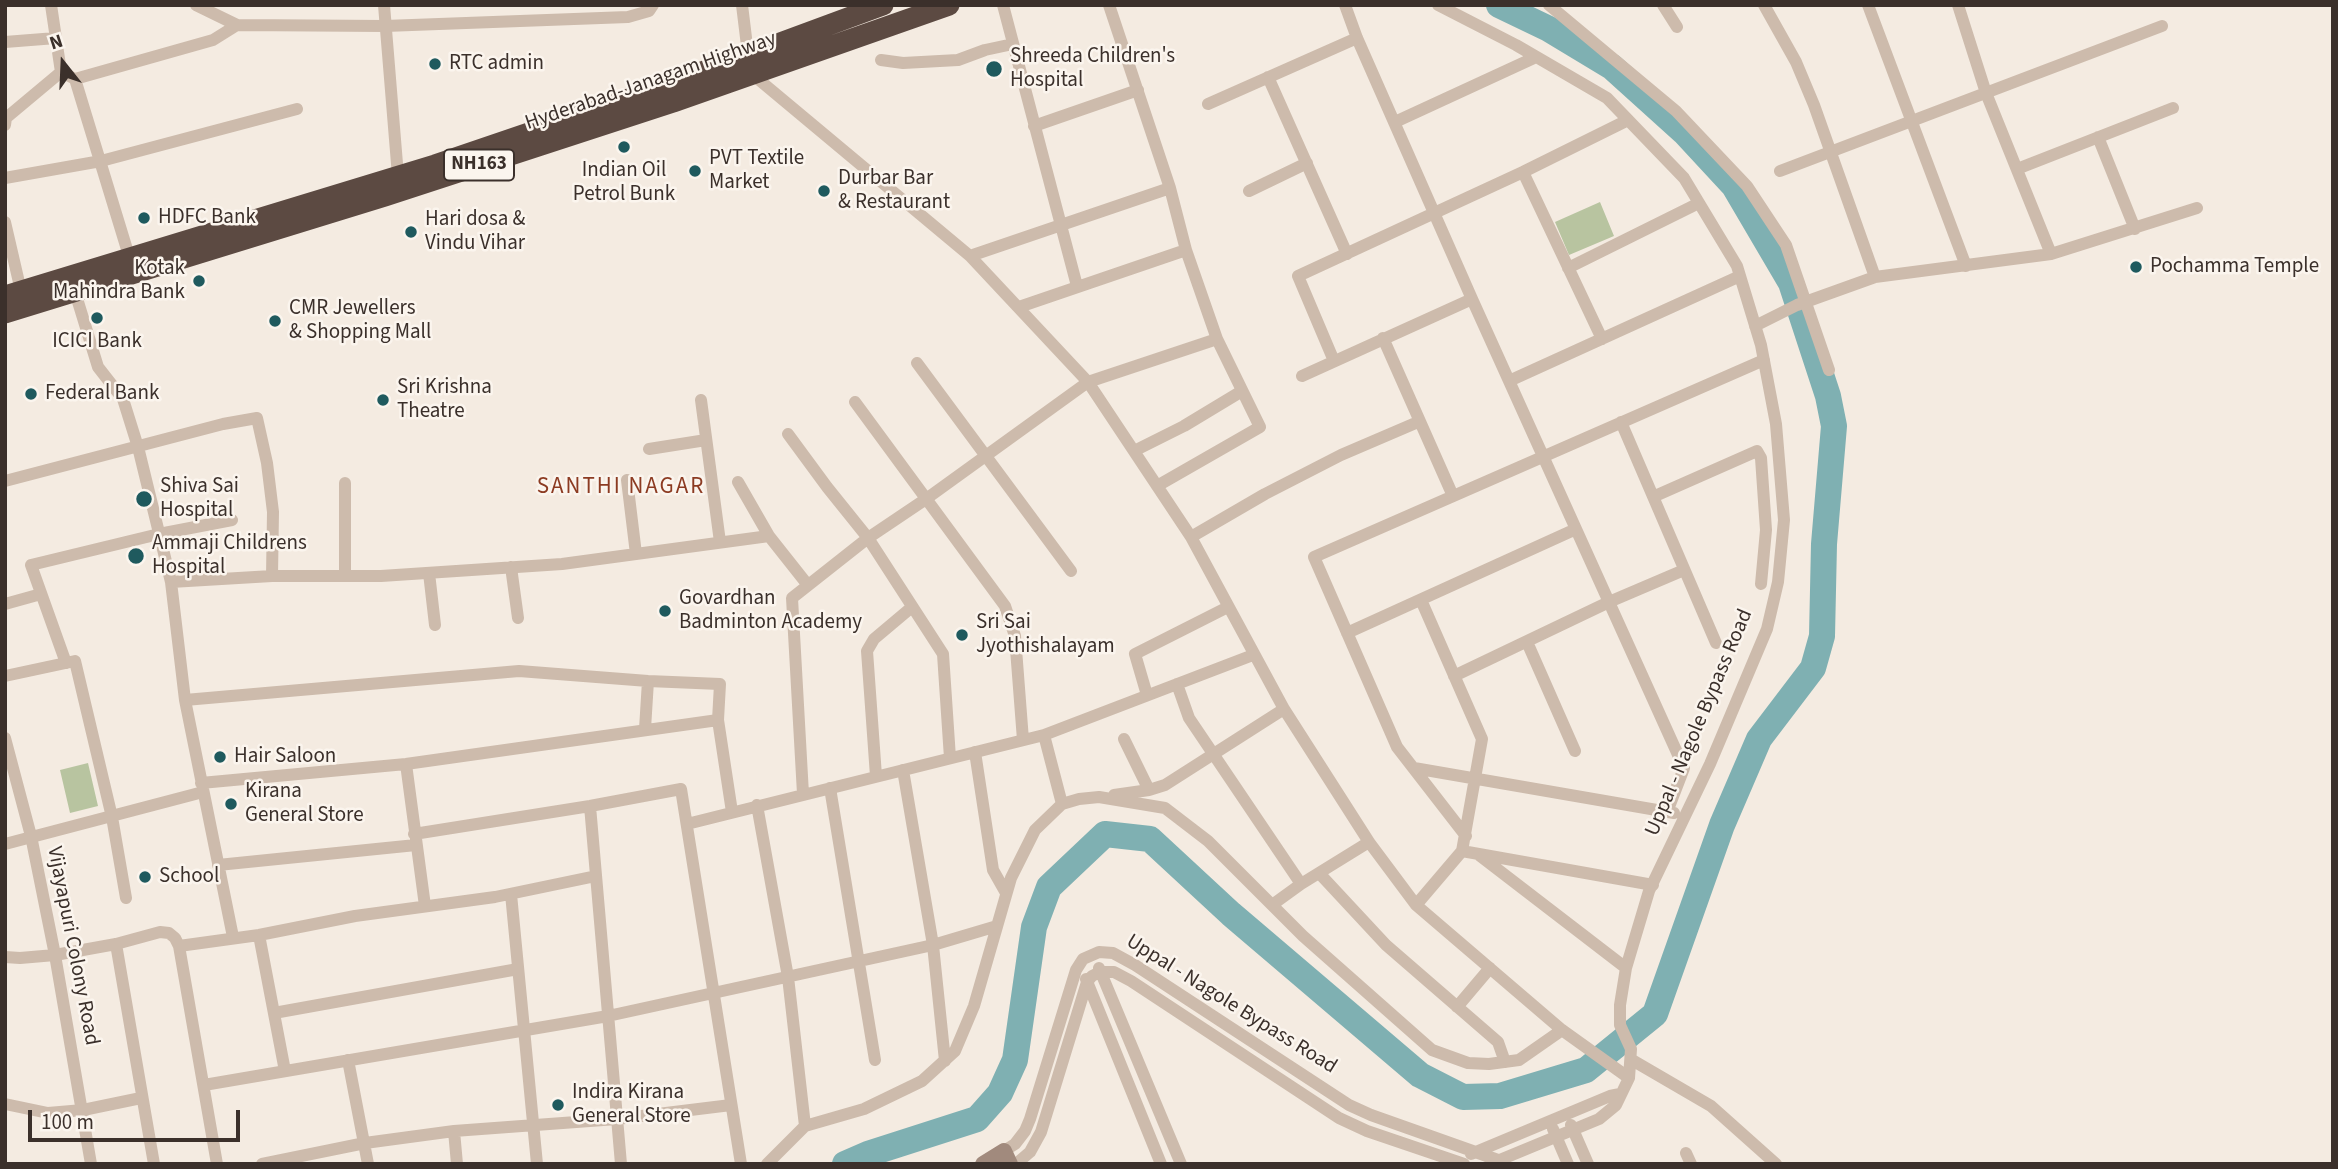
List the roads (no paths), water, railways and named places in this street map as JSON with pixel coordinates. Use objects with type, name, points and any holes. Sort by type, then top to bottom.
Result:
[{"type":"highway","name":"Hyderabad-Janagam Highway","points":[[13,293],[129,256],[213,240],[385,196],[750,64],[883,5]]},
{"type":"highway","name":"Hyderabad-Janagam Highway","points":[[5,313],[75,292],[213,240],[610,105],[949,5]]},
{"type":"street","points":[[51,5],[61,72]]},
{"type":"street","points":[[196,5],[237,25],[386,26],[628,17],[649,11],[653,5]]},
{"type":"street","points":[[384,5],[398,176]]},
{"type":"street","points":[[742,5],[750,64],[970,256],[1088,382],[1191,537],[1284,709],[1369,842],[1416,905],[1562,1030],[1629,1078]]},
{"type":"street","points":[[1003,5],[1012,29],[1013,44],[1077,286]]},
{"type":"street","points":[[1345,5],[1434,214],[1684,768],[1667,812]]},
{"type":"street","name":"Uppal - Nagole Bypass Road","points":[[1079,966],[1083,959],[1098,952],[1113,953],[1349,1105],[1494,1162],[1599,1119],[1616,1105],[1629,1078],[1631,1054],[1620,1025],[1619,1005],[1626,968],[1649,891],[1710,764],[1767,629],[1778,582],[1784,520],[1776,424],[1764,360],[1737,266],[1684,178],[1607,98],[1438,5]]},
{"type":"street","points":[[1549,5],[1676,111],[1747,186],[1786,245],[1829,370]]},
{"type":"street","points":[[1663,5],[1676,27]]},
{"type":"street","points":[[1764,5],[1796,62],[1814,105],[1875,277]]},
{"type":"street","points":[[1868,5],[1966,266]]},
{"type":"street","points":[[1958,5],[1986,93],[2051,254]]},
{"type":"street","points":[[1107,7],[1138,90],[1170,188],[1186,250],[1217,339],[1260,427],[1157,486]]},
{"type":"street","points":[[61,72],[75,79],[213,40],[237,25]]},
{"type":"street","points":[[1780,171],[2162,26]]},
{"type":"street","points":[[5,42],[56,38]]},
{"type":"street","points":[[1208,104],[1357,38]]},
{"type":"street","points":[[881,60],[903,63],[958,60],[1013,44]]},
{"type":"street","points":[[1395,122],[1535,57]]},
{"type":"street","points":[[6,120],[61,72]]},
{"type":"street","points":[[1268,77],[1347,254]]},
{"type":"street","points":[[75,79],[129,256]]},
{"type":"street","points":[[1034,126],[1138,90]]},
{"type":"street","points":[[2017,169],[2173,108]]},
{"type":"street","points":[[5,178],[101,161],[297,109]]},
{"type":"street","points":[[1334,361],[1298,276],[1523,172],[1628,120]]},
{"type":"street","points":[[2098,138],[2135,229]]},
{"type":"street","points":[[1249,191],[1307,163]]},
{"type":"street","points":[[1523,172],[1602,339]]},
{"type":"street","points":[[970,256],[1170,188]]},
{"type":"street","points":[[1568,268],[1699,203]]},
{"type":"street","points":[[1755,326],[1805,302],[1875,277],[2051,254],[2197,208]]},
{"type":"street","points":[[5,222],[13,293]]},
{"type":"street","points":[[1019,307],[1186,250]]},
{"type":"street","points":[[1509,381],[1740,276]]},
{"type":"street","points":[[75,292],[98,367],[123,399],[138,447],[171,582],[185,701],[233,937]]},
{"type":"street","points":[[1302,376],[1472,299]]},
{"type":"street","points":[[1382,338],[1453,496]]},
{"type":"street","points":[[803,794],[792,598],[868,538],[1088,382],[1217,339]]},
{"type":"street","points":[[1466,836],[1397,747],[1314,557],[1764,360]]},
{"type":"street","points":[[917,363],[1070,572]]},
{"type":"street","points":[[1133,451],[1184,426],[1242,391]]},
{"type":"street","points":[[701,400],[720,542]]},
{"type":"street","points":[[855,402],[1005,606],[1015,636],[1023,740]]},
{"type":"street","points":[[5,481],[223,424],[257,418],[267,463],[272,512],[272,576]]},
{"type":"street","points":[[1191,537],[1265,494],[1341,455],[1418,422]]},
{"type":"street","points":[[1621,422],[1716,643]]},
{"type":"street","points":[[788,435],[868,538],[943,654],[950,758]]},
{"type":"street","points":[[649,449],[706,440]]},
{"type":"street","points":[[1655,496],[1757,451],[1761,458],[1766,530],[1762,584]]},
{"type":"street","points":[[627,480],[636,554]]},
{"type":"street","points":[[738,482],[769,536],[807,584]]},
{"type":"street","points":[[345,483],[345,576]]},
{"type":"street","points":[[66,663],[31,565],[159,534],[232,520]]},
{"type":"street","points":[[1347,633],[1576,529]]},
{"type":"street","points":[[171,582],[272,576],[429,573],[562,564],[769,536]]},
{"type":"street","points":[[511,567],[518,618]]},
{"type":"street","points":[[1454,676],[1609,602],[1684,570]]},
{"type":"street","points":[[429,573],[435,625]]},
{"type":"street","points":[[5,604],[41,594]]},
{"type":"street","points":[[1416,905],[1462,851],[1482,739],[1421,600]]},
{"type":"street","points":[[876,776],[867,651],[874,639],[912,607]]},
{"type":"street","points":[[1147,695],[1135,654],[1228,607]]},
{"type":"street","points":[[1527,642],[1575,751]]},
{"type":"street","points":[[687,824],[1044,735],[1254,655]]},
{"type":"street","points":[[5,676],[75,661],[112,817],[126,898]]},
{"type":"street","points":[[185,701],[519,671],[720,684],[718,720],[732,811]]},
{"type":"street","points":[[645,729],[648,681]]},
{"type":"street","points":[[1177,684],[1189,718],[1301,884]]},
{"type":"street","points":[[767,1164],[805,1126],[864,1109],[922,1081],[955,1051],[974,1006],[1011,878],[1035,830],[1062,804],[1165,785],[1284,709]]},
{"type":"street","points":[[5,844],[112,817],[202,788],[407,764],[718,720]]},
{"type":"street","points":[[1044,735],[1062,804]]},
{"type":"street","name":"Vijayapuri Colony Road","points":[[5,738],[31,836],[55,955],[91,1164]]},
{"type":"street","points":[[1124,738],[1149,790]]},
{"type":"street","points":[[975,752],[993,870],[1006,893]]},
{"type":"street","points":[[407,764],[425,906]]},
{"type":"street","points":[[1414,768],[1684,815]]},
{"type":"street","points":[[903,770],[933,945],[944,1061]]},
{"type":"street","points":[[830,788],[875,1060]]},
{"type":"street","points":[[218,865],[415,839],[681,789],[741,1164]]},
{"type":"street","points":[[1140,804],[1149,790]]},
{"type":"street","points":[[1099,797],[1165,808],[1208,841],[1303,936],[1432,1050],[1468,1063],[1489,1064],[1518,1060],[1562,1030]]},
{"type":"street","points":[[757,805],[788,977],[805,1126]]},
{"type":"street","points":[[590,806],[621,1164]]},
{"type":"street","points":[[1272,905],[1369,842]]},
{"type":"street","points":[[1462,851],[1653,885]]},
{"type":"street","points":[[1476,853],[1626,968]]},
{"type":"street","points":[[1319,873],[1386,945],[1498,1042],[1504,1062]]},
{"type":"street","points":[[179,946],[260,935],[355,916],[511,894],[596,876]]},
{"type":"street","points":[[511,894],[537,1164]]},
{"type":"street","points":[[204,1085],[608,1016],[933,945],[997,926]]},
{"type":"street","points":[[5,957],[55,955],[116,944],[160,932],[169,933],[175,938],[179,946],[217,1164]]},
{"type":"street","points":[[260,935],[285,1071]]},
{"type":"street","points":[[116,944],[154,1164]]},
{"type":"street","points":[[1094,954],[1181,1164]]},
{"type":"street","points":[[1079,966],[1161,1164]]},
{"type":"street","points":[[985,1163],[1007,1157],[1025,1131],[1079,966]]},
{"type":"street","points":[[1457,1007],[1490,968]]},
{"type":"street","points":[[274,1013],[518,969]]},
{"type":"street","name":"Uppal - Nagole Bypass Road","points":[[1087,982],[1092,975],[1100,972],[1114,972],[1339,1118],[1367,1131],[1457,1163],[1474,1152],[1620,1094]]},
{"type":"street","points":[[1016,1164],[1030,1152],[1041,1132],[1087,982]]},
{"type":"street","points":[[1631,1054],[1711,1107],[1776,1164]]},
{"type":"street","points":[[348,1060],[368,1164]]},
{"type":"street","points":[[5,1104],[48,1113],[83,1110],[142,1098]]},
{"type":"street","points":[[262,1164],[365,1143],[454,1130],[617,1119],[731,1105]]},
{"type":"street","points":[[1566,1115],[1588,1164]]},
{"type":"street","points":[[1550,1122],[1568,1164]]},
{"type":"street","points":[[454,1130],[457,1164]]},
{"type":"waterway","points":[[845,1164],[977,1119],[1000,1093],[1015,1060],[1034,927],[1049,887],[1105,834],[1150,839],[1231,914],[1420,1075],[1463,1097],[1500,1096],[1586,1070],[1655,1014],[1722,825],[1759,739],[1813,668],[1822,636],[1824,544],[1834,426],[1828,396],[1791,283],[1734,186],[1684,132],[1612,67],[1549,29],[1499,5]]},
{"type":"place","name":"RTC admin","points":[[435,64]]},
{"type":"place","name":"Shreeda Children's Hospital","points":[[994,69]]},
{"type":"place","name":"Indian Oil Petrol Bunk","points":[[624,147]]},
{"type":"place","name":"PVT Textile Market","points":[[695,171]]},
{"type":"place","name":"Durbar Bar & Restaurant","points":[[824,191]]},
{"type":"place","name":"HDFC Bank","points":[[144,218]]},
{"type":"place","name":"Hari dosa & Vindu Vihar","points":[[411,232]]},
{"type":"place","name":"Pochamma Temple","points":[[2136,267]]},
{"type":"place","name":"Kotak Mahindra Bank","points":[[199,281]]},
{"type":"place","name":"ICICI Bank","points":[[97,318]]},
{"type":"place","name":"CMR Jewellers & Shopping Mall","points":[[275,321]]},
{"type":"place","name":"Federal Bank","points":[[31,394]]},
{"type":"place","name":"Sri Krishna Theatre","points":[[383,400]]},
{"type":"place","name":"Shiva Sai Hospital","points":[[144,499]]},
{"type":"place","name":"Ammaji Childrens Hospital","points":[[136,556]]},
{"type":"place","name":"Govardhan Badminton Academy","points":[[665,611]]},
{"type":"place","name":"Sri Sai Jyothishalayam","points":[[962,635]]},
{"type":"place","name":"Hair Saloon","points":[[220,757]]},
{"type":"place","name":"Kirana General Store","points":[[231,804]]},
{"type":"place","name":"School","points":[[145,877]]},
{"type":"place","name":"Indira Kirana General Store","points":[[558,1105]]},
{"type":"district","name":"SANTHI NAGAR","points":[[621,488]]}]
